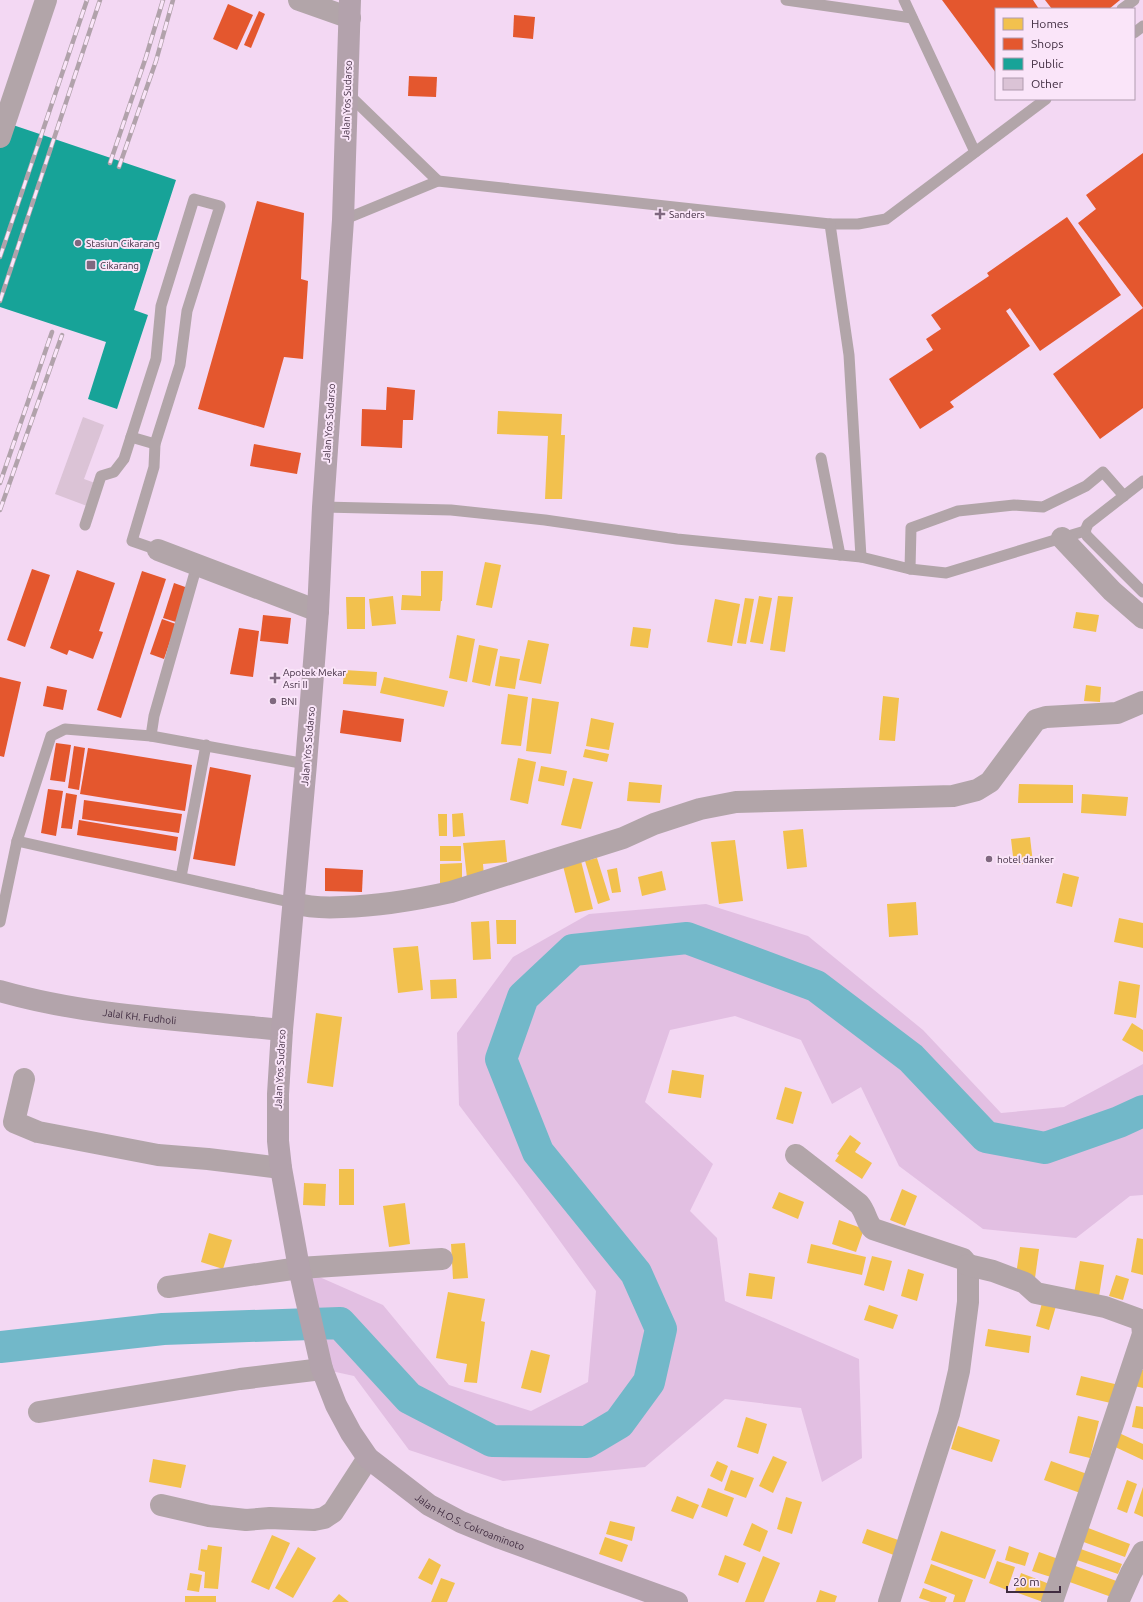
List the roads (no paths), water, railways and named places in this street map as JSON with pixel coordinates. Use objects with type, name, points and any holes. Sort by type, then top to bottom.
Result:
[{"type":"highway","name":"Jalan Yos Sudarso","points":[[322,1366],[299,1270],[280,1168],[278,1102],[282,1030],[318,611],[323,507],[343,220],[350,9]]},
{"type":"highway","name":"Jalan H.O.S. Cokroaminoto","points":[[322,1366],[336,1405],[351,1433],[368,1458],[429,1505],[462,1522],[500,1538],[677,1602]]},
{"type":"main road","name":"Jalal KH. Fudholi","points":[[0,991],[27,999],[48,1003],[138,1017],[282,1030]]},
{"type":"street","points":[[0,137],[8,89],[46,0]]},
{"type":"street","points":[[299,0],[350,9]]},
{"type":"street","points":[[1062,538],[1112,591],[1143,618]]},
{"type":"street","points":[[158,550],[318,611]]},
{"type":"street","points":[[294,903],[305,907],[318,908],[369,907],[425,898],[451,892],[623,838],[654,824],[700,809],[736,802],[953,796],[977,790],[990,782],[1036,720],[1046,717],[1117,713],[1143,702]]},
{"type":"street","points":[[24,1079],[7,1119],[38,1132],[158,1154],[280,1168]]},
{"type":"street","points":[[796,1155],[859,1204],[864,1210],[869,1225],[873,1230],[963,1259],[968,1265],[993,1271],[1025,1283],[1036,1294],[1105,1307],[1138,1319],[1143,1323],[1143,1334],[1052,1602]]},
{"type":"street","points":[[168,1287],[299,1270],[442,1259]]},
{"type":"street","points":[[889,1602],[949,1414],[960,1371],[968,1302],[968,1265]]},
{"type":"street","points":[[40,1412],[322,1366]]},
{"type":"street","points":[[160,1505],[209,1516],[246,1520],[270,1518],[314,1520],[324,1518],[333,1512],[368,1458]]},
{"type":"street","points":[[1118,1602],[1131,1573],[1143,1552]]},
{"type":"lane","points":[[786,0],[912,18]]},
{"type":"lane","points":[[904,0],[975,152]]},
{"type":"lane","points":[[1123,8],[1134,0]]},
{"type":"lane","points":[[348,93],[438,181]]},
{"type":"lane","points":[[343,220],[438,181],[830,224],[858,224],[886,219],[1045,100]]},
{"type":"lane","points":[[85,525],[101,476],[114,472],[124,459],[156,359],[161,306],[194,199],[220,206],[187,311],[180,365],[155,444],[154,466],[132,541],[158,550]]},
{"type":"lane","points":[[830,224],[849,355],[861,557]]},
{"type":"lane","points":[[131,437],[155,444]]},
{"type":"lane","points":[[822,458],[840,555]]},
{"type":"lane","points":[[910,569],[911,528],[958,511],[1014,505],[1043,507],[1086,486],[1103,472],[1124,496]]},
{"type":"lane","points":[[1143,481],[1088,524],[1085,531],[1087,536],[1143,592]]},
{"type":"lane","points":[[323,507],[459,511],[545,520],[677,539],[861,557],[910,569],[946,572],[1085,531]]},
{"type":"lane","points":[[151,736],[154,716],[197,565]]},
{"type":"lane","points":[[0,922],[17,841],[51,736],[65,729],[151,736],[306,764]]},
{"type":"lane","points":[[181,878],[206,745]]},
{"type":"lane","points":[[17,841],[294,903]]},
{"type":"waterway","points":[[0,1347],[163,1329],[340,1323],[409,1398],[492,1441],[587,1442],[619,1423],[649,1382],[661,1329],[636,1273],[538,1152],[501,1059],[523,997],[573,950],[687,938],[816,986],[911,1058],[986,1137],[1045,1148],[1119,1122],[1143,1111]]},
{"type":"railway","points":[[0,257],[87,0]]},
{"type":"railway","points":[[0,301],[100,0]]},
{"type":"railway","points":[[110,163],[146,57],[163,0]]},
{"type":"railway","points":[[119,167],[156,61],[173,0]]},
{"type":"railway","points":[[0,483],[52,332]]},
{"type":"railway","points":[[0,510],[62,335]]},
{"type":"place","name":"Sanders","points":[[660,214]]},
{"type":"place","name":"Stasiun Cikarang","points":[[78,243]]},
{"type":"place","name":"Cikarang","points":[[91,265]]},
{"type":"place","name":"Apotek Mekar Asri II","points":[[275,678]]},
{"type":"place","name":"BNI","points":[[273,701]]},
{"type":"place","name":"hotel danker","points":[[989,859]]}]
